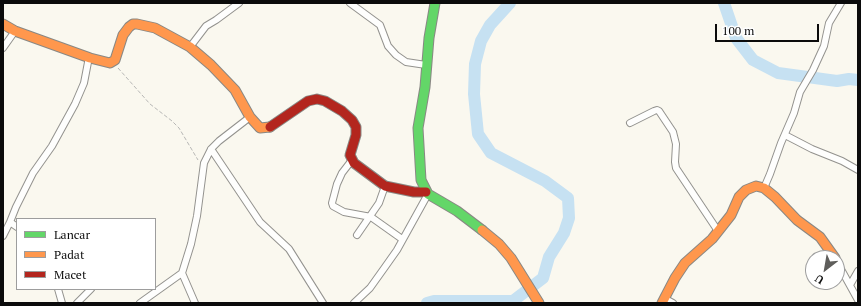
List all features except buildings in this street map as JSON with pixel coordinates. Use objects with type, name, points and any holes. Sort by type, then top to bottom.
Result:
[{"type":"street","points":[[190,47],[206,26],[239,3]]},
{"type":"street","points":[[350,3],[380,25],[388,46],[396,55],[406,62],[426,64]]},
{"type":"street","points":[[427,193],[421,180],[418,141],[429,38],[435,3]]},
{"type":"street","points":[[764,188],[794,113],[800,92],[813,70],[824,46],[829,22],[841,3]]},
{"type":"street","points":[[3,24],[15,31],[105,63],[113,62],[115,60],[123,35],[133,24],[145,24],[156,28],[190,47],[211,65],[235,90],[250,117],[260,128],[267,128],[308,101],[325,101],[342,111],[352,120],[356,127],[356,136],[350,155],[354,163],[372,178],[385,186],[427,193],[469,220],[499,244],[511,258],[526,280],[538,303]]},
{"type":"street","points":[[3,48],[15,31]]},
{"type":"street","points":[[3,236],[32,173],[52,146],[75,104],[84,83],[88,57]]},
{"type":"street","points":[[630,123],[654,111],[659,111],[673,132],[676,144],[676,168],[718,231]]},
{"type":"street","points":[[140,303],[182,273],[191,244],[197,216],[204,163],[211,149],[224,136],[250,117]]},
{"type":"street","points":[[785,135],[858,170]]},
{"type":"street","points":[[211,149],[260,222],[289,249],[323,303]]},
{"type":"street","points":[[352,160],[342,173],[337,184],[332,203],[333,206],[344,212],[371,217],[402,239]]},
{"type":"street","points":[[358,235],[379,203],[385,186]]},
{"type":"street","points":[[673,303],[663,301],[685,263],[702,249],[718,231],[731,215],[743,193],[756,186],[764,188],[775,196],[797,220],[820,237],[829,250]]},
{"type":"street","points":[[354,303],[375,282],[402,239],[427,193]]},
{"type":"street","points":[[10,222],[16,226]]},
{"type":"street","points":[[850,285],[858,271]]},
{"type":"street","points":[[182,273],[195,303]]},
{"type":"street","points":[[845,276],[858,300]]},
{"type":"street","points":[[58,290],[62,303]]},
{"type":"street","points":[[77,303],[90,290]]},
{"type":"path","points":[[113,62],[150,104],[179,128],[203,169]]},
{"type":"waterway","points":[[427,303],[434,301],[513,301],[543,278],[549,257],[564,233],[569,218],[568,198],[545,181],[491,153],[478,134],[474,94],[475,64],[481,41],[490,25],[510,3]]},
{"type":"waterway","points":[[724,3],[736,38],[753,60],[778,73],[837,81],[849,79],[858,80]]},
{"type":"traffic: fast","points":[[435,3],[429,38],[425,87],[418,128],[421,180],[428,194],[457,211],[482,230]]},
{"type":"traffic: slow","points":[[3,24],[15,31],[90,58],[110,63],[115,60],[123,35],[129,27],[133,24],[137,24],[155,28],[190,47],[211,65],[235,90],[250,117],[260,128],[270,127]]},
{"type":"traffic: slow","points":[[662,303],[685,263],[712,239],[731,215],[739,197],[746,190],[756,186],[764,188],[775,197],[797,220],[820,237],[829,250]]},
{"type":"traffic: slow","points":[[482,230],[499,244],[511,258],[539,303]]},
{"type":"traffic: jam","points":[[270,127],[308,101],[317,99],[325,101],[342,111],[352,120],[356,127],[356,135],[350,155],[354,163],[385,186],[414,192],[426,192]]}]
